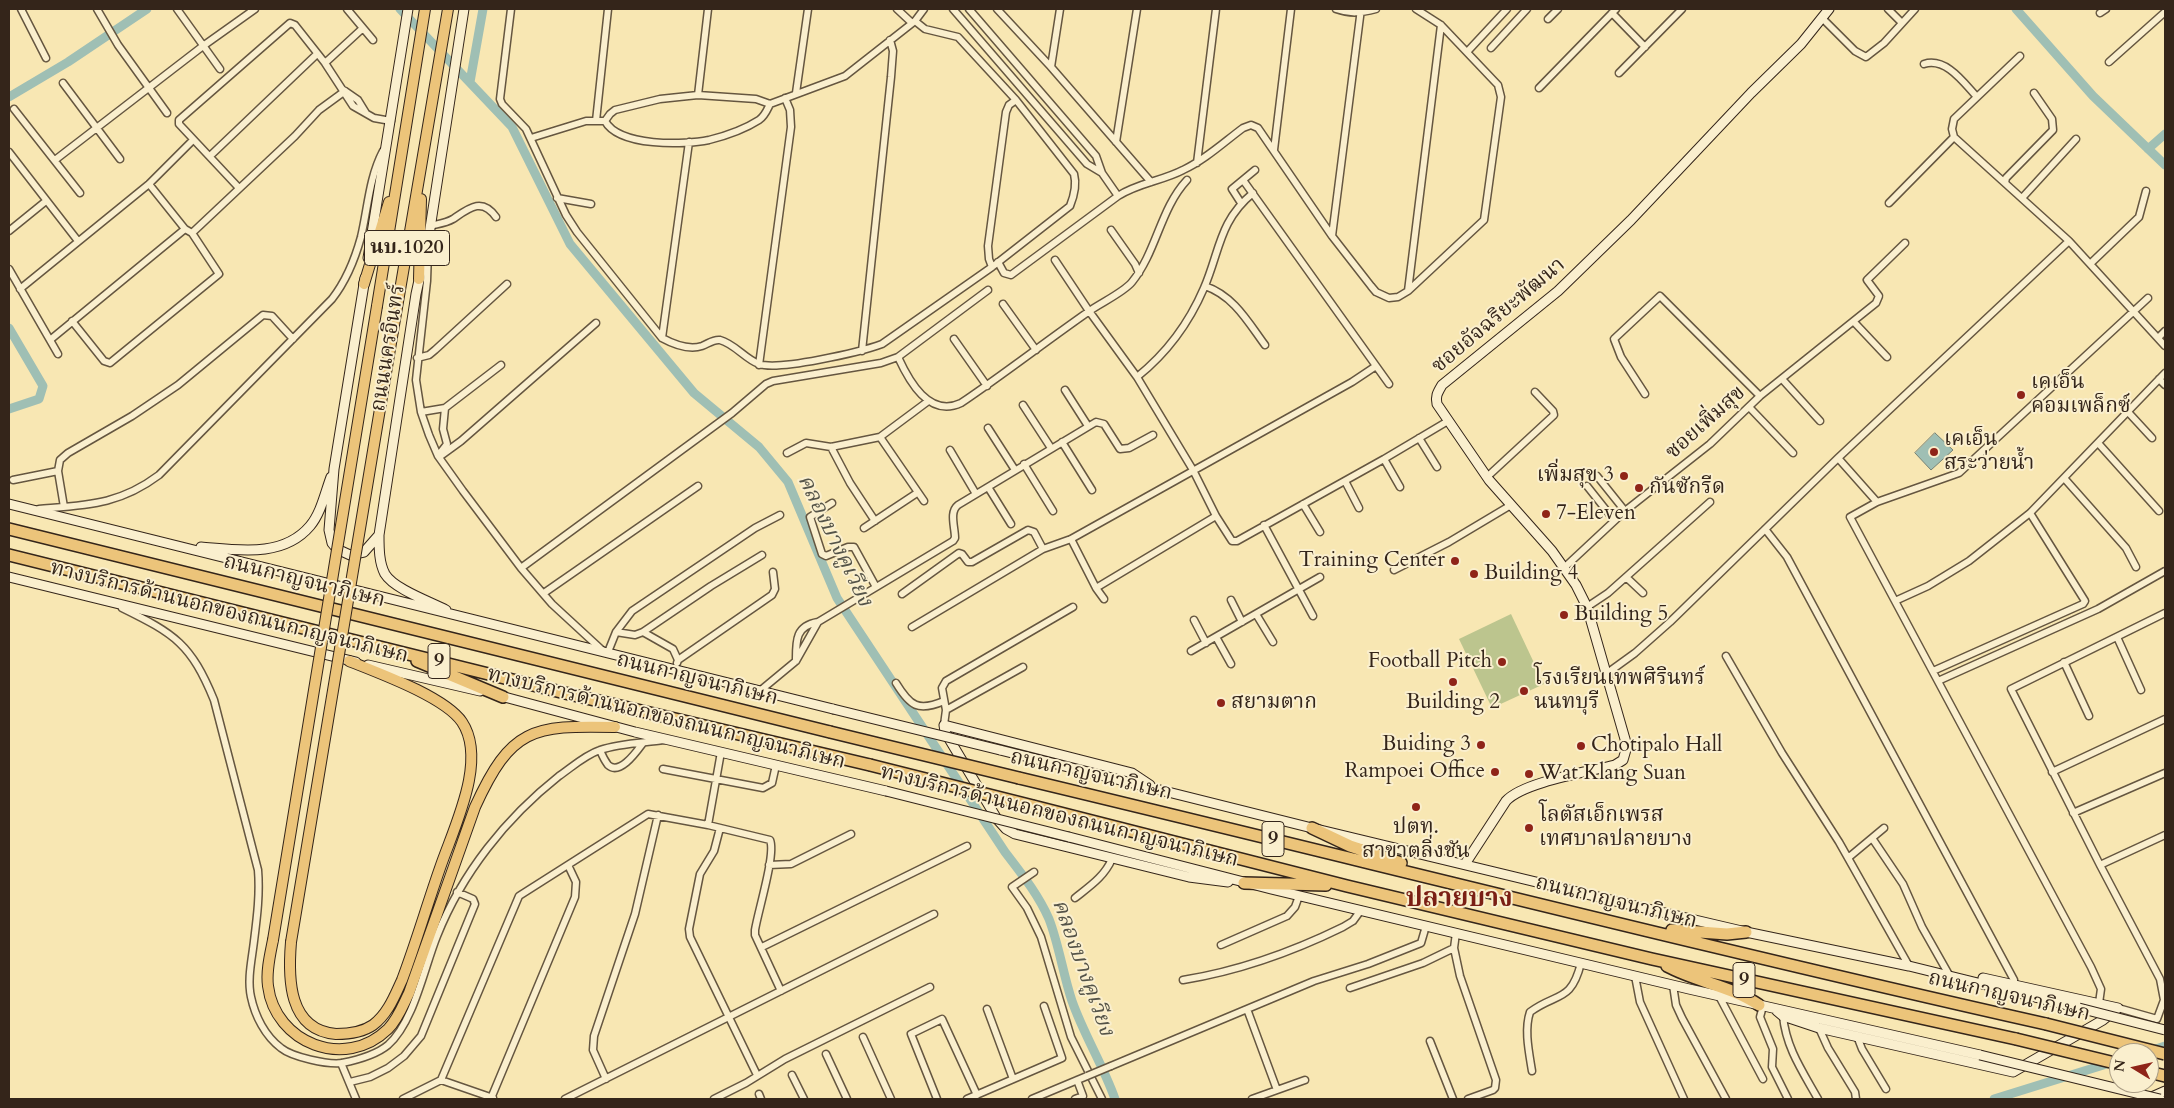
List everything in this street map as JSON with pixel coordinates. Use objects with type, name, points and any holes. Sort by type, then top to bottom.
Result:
[{"type":"highway","name":"ถนนกาญจนาภิเษก","points":[[9,529],[830,732],[1436,878],[1832,976],[2046,1024],[2165,1054]]},
{"type":"highway","name":"ถนนกาญจนาภิเษก","points":[[9,554],[400,652],[870,765],[1347,886],[1652,959],[2016,1039],[2109,1062]]},
{"type":"highway","points":[[400,652],[435,669],[503,697]]},
{"type":"highway","points":[[1312,828],[1350,846],[1410,865],[1436,878]]},
{"type":"highway","points":[[1241,882],[1347,886]]},
{"type":"highway","points":[[1640,928],[1707,933],[1746,932]]},
{"type":"highway","points":[[1652,959],[1686,976],[1742,994],[1761,1006]]},
{"type":"main road","name":"ถนนนครอินทร์","points":[[364,284],[408,9]]},
{"type":"main road","name":"ถนนนครอินทร์","points":[[350,661],[414,690],[449,709],[461,721],[469,736],[471,752],[463,802],[402,980],[390,1005],[374,1024],[364,1030],[344,1034],[325,1032],[310,1022],[298,1009],[294,999],[289,966],[291,942],[448,9]]},
{"type":"main road","name":"ถนนนครอินทร์","points":[[463,618],[409,592],[388,579],[382,567],[378,535],[419,279],[429,236],[464,9]]},
{"type":"main road","name":"ซอยอัจฉริยะพัฒนา","points":[[1465,864],[1506,801],[1513,794],[1534,786],[1615,765],[1623,760],[1627,746],[1587,607],[1564,567],[1487,477],[1448,421],[1436,399],[1442,384],[1558,291],[1631,220],[1751,93],[1801,44],[1829,9]]},
{"type":"main road","name":"ถนนนครอินทร์","points":[[425,13],[268,970],[268,986],[275,1010],[287,1026],[311,1044],[320,1048],[342,1050],[366,1044],[388,1029],[405,1001],[471,816],[487,779],[499,761],[519,741],[541,731],[588,726],[615,727]]},
{"type":"main road","points":[[364,284],[401,162]]},
{"type":"main road","points":[[419,279],[421,165]]},
{"type":"main road","name":"นบ.1020","points":[[364,284],[334,469],[329,530],[332,543],[341,552],[350,555],[359,554],[372,546],[378,535]]},
{"type":"main road","name":"นบ.1020","points":[[176,545],[261,551],[278,547],[293,540],[310,526],[313,521],[323,502],[334,469]]},
{"type":"main road","points":[[9,504],[463,618],[606,652],[676,664],[761,690],[833,709],[1154,787],[1312,828],[1746,932],[1928,970],[2165,1030]]},
{"type":"main road","name":"ทางบริการด้านนอกของถนนกาญจนาภิเษก","points":[[9,577],[503,697],[668,740],[886,791],[1241,882],[2160,1099]]},
{"type":"main road","points":[[1154,787],[1132,773],[944,725],[945,732],[997,819],[1006,829],[1026,838],[1205,881],[1241,882]]},
{"type":"main road","points":[[1928,970],[2014,985],[2118,1008]]},
{"type":"main road","points":[[1773,1008],[1783,1016],[1819,1028],[2013,1072],[2103,1020],[2118,1008]]},
{"type":"main road","points":[[2147,1099],[2165,1091]]},
{"type":"street","points":[[21,9],[46,58]]},
{"type":"street","points":[[97,9],[118,45],[168,114]]},
{"type":"street","points":[[177,9],[220,69]]},
{"type":"street","points":[[55,160],[253,9]]},
{"type":"street","points":[[347,9],[373,40]]},
{"type":"street","points":[[511,9],[500,99],[502,104],[526,129],[557,198],[577,232],[662,338],[672,343],[692,347],[720,340],[760,365],[776,367],[862,351],[882,344],[995,264],[1070,206],[1074,196],[1076,180],[1074,174],[1016,100],[958,37],[925,29],[897,9]]},
{"type":"street","points":[[596,121],[608,9]]},
{"type":"street","points":[[698,95],[708,9]]},
{"type":"street","points":[[796,93],[808,9]]},
{"type":"street","points":[[605,121],[613,131],[630,138],[651,141],[689,142],[710,140],[760,119],[770,104],[845,76],[914,22],[924,9]]},
{"type":"street","points":[[954,9],[1087,164],[1102,174]]},
{"type":"street","points":[[969,9],[1096,156],[1102,174],[1118,196]]},
{"type":"street","points":[[997,9],[1051,67],[1151,182]]},
{"type":"street","points":[[1051,67],[1060,9]]},
{"type":"street","points":[[1116,142],[1137,9]]},
{"type":"street","points":[[1197,163],[1216,9]]},
{"type":"street","points":[[1274,150],[1292,9]]},
{"type":"street","points":[[1336,9],[1349,13],[1376,9]]},
{"type":"street","points":[[1016,100],[1009,105],[1006,112],[988,246],[989,258],[1004,273],[1011,274],[1127,190],[1182,171],[1197,163],[1243,128],[1251,125],[1258,128],[1332,236],[1376,292],[1389,298],[1398,297],[1408,291],[1484,220],[1501,90],[1441,25],[1416,9]]},
{"type":"street","points":[[1467,52],[1507,9]]},
{"type":"street","points":[[1491,48],[1527,9]]},
{"type":"street","points":[[1548,19],[1558,9]]},
{"type":"street","points":[[1618,73],[1682,9]]},
{"type":"street","points":[[1888,9],[1902,23]]},
{"type":"street","points":[[1823,18],[1855,51],[1866,57],[1884,43],[1915,9]]},
{"type":"street","points":[[1332,236],[1361,11]]},
{"type":"street","points":[[1539,88],[1614,11],[1645,47]]},
{"type":"street","points":[[2109,62],[2165,12]]},
{"type":"street","points":[[239,188],[193,140],[179,124],[179,120],[288,24],[295,24],[345,91],[358,100],[366,113],[374,118],[391,121]]},
{"type":"street","points":[[1408,291],[1441,25]]},
{"type":"street","points":[[325,63],[363,28]]},
{"type":"street","points":[[862,351],[891,77],[892,51],[890,40]]},
{"type":"street","points":[[210,156],[318,54]]},
{"type":"street","points":[[2020,56],[1954,119],[1952,129],[1954,137],[2069,242],[2165,346]]},
{"type":"street","points":[[1924,64],[1946,66],[1977,97]]},
{"type":"street","points":[[1020,86],[1029,78]]},
{"type":"street","points":[[63,84],[120,159]]},
{"type":"street","points":[[192,233],[295,136],[319,110],[345,91]]},
{"type":"street","points":[[2005,183],[2006,178],[2053,130],[2052,119],[2034,93]]},
{"type":"street","points":[[605,121],[615,110],[660,98],[698,95],[756,100],[770,104]]},
{"type":"street","points":[[760,365],[791,127],[790,113],[785,98]]},
{"type":"street","points":[[14,109],[80,193]]},
{"type":"street","points":[[531,138],[586,121],[605,121]]},
{"type":"street","points":[[1889,203],[1954,137]]},
{"type":"street","points":[[2022,198],[2076,139]]},
{"type":"street","points":[[20,289],[149,184],[193,140]]},
{"type":"street","points":[[33,510],[106,502],[142,488],[159,475],[332,300],[349,272],[360,238],[376,165],[388,141]]},
{"type":"street","points":[[662,338],[689,142]]},
{"type":"street","points":[[9,152],[78,241]]},
{"type":"street","points":[[1241,203],[1232,191],[1233,188],[1255,170]]},
{"type":"street","points":[[898,357],[909,377],[927,402],[942,406],[954,406],[987,386],[1089,311],[1130,285],[1139,273],[1155,242],[1163,217],[1177,190],[1187,180]]},
{"type":"street","points":[[1243,180],[1389,384]]},
{"type":"street","points":[[72,321],[106,363],[113,362],[219,274],[192,233],[185,229],[149,184]]},
{"type":"street","points":[[2090,264],[2139,217],[2146,191]]},
{"type":"street","points":[[1138,376],[1159,359],[1178,335],[1197,305],[1208,286],[1221,233],[1241,203],[1253,193]]},
{"type":"street","points":[[557,198],[591,204]]},
{"type":"street","points":[[9,231],[46,201]]},
{"type":"street","points":[[430,226],[445,222],[461,212],[480,206],[490,209],[496,217]]},
{"type":"street","points":[[50,340],[185,229]]},
{"type":"street","points":[[1112,230],[1139,273]]},
{"type":"street","points":[[429,236],[427,281],[416,380],[421,412],[438,457],[521,568],[558,610],[606,652],[616,632],[632,611],[756,528],[780,515]]},
{"type":"street","points":[[1606,674],[1635,653],[1670,622],[1838,458],[2069,242]]},
{"type":"street","name":"ซอยเพิ่มสุข","points":[[1564,567],[1614,520],[1710,444],[1750,408],[1760,396],[1871,307],[1879,297],[1867,280],[1904,243]]},
{"type":"street","points":[[1054,260],[1089,311],[1138,376],[1193,470],[1216,516],[1232,541],[1237,541],[1304,504],[1448,421]]},
{"type":"street","points":[[9,270],[58,354]]},
{"type":"street","points":[[417,358],[429,355],[507,284]]},
{"type":"street","points":[[1208,286],[1220,292],[1241,311],[1265,346]]},
{"type":"street","points":[[521,568],[710,430],[762,387],[773,381],[881,363],[898,357],[988,290]]},
{"type":"street","points":[[1645,394],[1621,357],[1614,339],[1660,296],[1760,396]]},
{"type":"street","points":[[2099,1003],[2101,989],[2091,967],[1850,517],[1877,502],[1959,474],[2148,298]]},
{"type":"street","points":[[1003,304],[1036,350]]},
{"type":"street","points":[[64,507],[58,471],[60,460],[68,452],[132,416],[178,385],[263,315],[272,316],[293,339]]},
{"type":"street","points":[[1854,322],[1887,357]]},
{"type":"street","points":[[438,457],[461,442],[596,323]]},
{"type":"street","points":[[2158,338],[2165,331]]},
{"type":"street","points":[[954,339],[987,386]]},
{"type":"street","points":[[421,412],[445,408],[501,365]]},
{"type":"street","points":[[912,627],[1043,549],[1072,539],[1352,382],[1376,366]]},
{"type":"street","points":[[1895,601],[1928,586],[1969,561],[2030,513],[2165,373]]},
{"type":"street","points":[[1782,379],[1820,421]]},
{"type":"street","points":[[2159,379],[2165,385]]},
{"type":"street","points":[[1065,390],[1088,426]]},
{"type":"street","points":[[1487,477],[1554,414],[1535,392]]},
{"type":"street","points":[[787,453],[806,443],[831,447],[880,437],[927,402]]},
{"type":"street","points":[[1023,404],[1051,448]]},
{"type":"street","points":[[438,457],[447,444],[443,429],[445,408]]},
{"type":"street","points":[[1750,408],[1793,453]]},
{"type":"street","points":[[2128,412],[2152,438]]},
{"type":"street","points":[[796,661],[799,633],[806,625],[818,622],[953,541],[955,538],[954,508],[976,494],[1096,422],[1104,424],[1118,448],[1122,450],[1153,435]]},
{"type":"street","points":[[988,428],[1015,470]]},
{"type":"street","points":[[880,437],[924,501]]},
{"type":"street","points":[[1419,438],[1437,467]]},
{"type":"street","points":[[1062,442],[1092,490]]},
{"type":"street","points":[[2098,443],[2160,511]]},
{"type":"street","points":[[831,447],[850,483],[875,521]]},
{"type":"street","points":[[950,450],[976,494]]},
{"type":"street","points":[[1838,458],[1877,502]]},
{"type":"street","points":[[1384,459],[1400,487]]},
{"type":"street","points":[[1024,464],[1053,511]]},
{"type":"street","points":[[13,480],[58,471]]},
{"type":"street","points":[[1597,476],[1625,511]]},
{"type":"street","points":[[2064,478],[2126,548],[2136,567]]},
{"type":"street","points":[[1345,481],[1359,508]]},
{"type":"street","points":[[544,593],[698,486]]},
{"type":"street","points":[[1587,486],[1614,520]]},
{"type":"street","points":[[988,487],[1012,524]]},
{"type":"street","points":[[864,528],[917,493]]},
{"type":"street","points":[[1587,607],[1608,593],[1710,502]]},
{"type":"street","points":[[832,504],[810,517],[822,554],[826,556],[848,547],[854,547],[876,587]]},
{"type":"street","points":[[1304,504],[1320,532]]},
{"type":"street","points":[[1394,570],[1449,542],[1512,504]]},
{"type":"street","points":[[1933,671],[2083,604],[2085,601],[2030,513]]},
{"type":"street","points":[[1096,588],[1216,516]]},
{"type":"street","points":[[1264,526],[1313,616]]},
{"type":"street","points":[[1765,529],[1787,557],[2014,980],[2014,985]]},
{"type":"street","points":[[902,594],[959,554],[962,554],[968,562],[972,562],[1028,530],[1034,532],[1043,549]]},
{"type":"street","points":[[1072,539],[1096,588],[1104,599]]},
{"type":"street","points":[[616,632],[635,635],[643,632],[711,586],[762,555]]},
{"type":"street","points":[[1938,681],[2098,610],[2165,571]]},
{"type":"street","points":[[643,632],[673,649],[676,664],[772,595],[775,589],[773,572]]},
{"type":"street","points":[[1191,651],[1320,577]]},
{"type":"street","points":[[1626,577],[1643,593]]},
{"type":"street","points":[[1231,600],[1242,622]]},
{"type":"street","points":[[115,604],[166,630],[181,642],[205,678],[214,700],[258,870],[259,900],[249,976],[251,995],[256,1013],[268,1037],[282,1050],[310,1060],[341,1063],[376,1053],[389,1044],[412,1009],[437,936],[458,892],[479,858],[510,821],[546,786],[574,765],[600,750],[620,745],[668,740]]},
{"type":"street","points":[[944,725],[946,710],[942,688],[949,678],[1073,607]]},
{"type":"street","points":[[2118,1008],[2157,1019],[2165,1000],[2160,979],[2073,814],[2011,688],[2165,613]]},
{"type":"street","points":[[1256,614],[1274,642]]},
{"type":"street","points":[[1194,620],[1206,643]]},
{"type":"street","points":[[761,690],[796,661],[818,622]]},
{"type":"street","points":[[1216,637],[1231,664]]},
{"type":"street","points":[[2117,637],[2141,690]]},
{"type":"street","points":[[1726,656],[1782,753],[1848,858],[1909,966]]},
{"type":"street","points":[[2064,662],[2088,716]]},
{"type":"street","points":[[946,710],[1023,667]]},
{"type":"street","points":[[896,683],[908,701],[913,705],[926,706],[944,701]]},
{"type":"street","points":[[2052,772],[2165,719]]},
{"type":"street","points":[[600,750],[611,767],[619,767],[629,760],[644,743]]},
{"type":"street","points":[[708,825],[721,752]]},
{"type":"street","points":[[663,769],[763,788],[772,783],[776,765]]},
{"type":"street","points":[[2073,814],[2165,773]]},
{"type":"street","points":[[606,1079],[593,1050],[594,1036],[635,914],[658,815]]},
{"type":"street","points":[[403,1099],[441,1080],[517,899],[524,892],[644,816],[658,815],[770,840],[769,865],[755,930],[781,991]]},
{"type":"street","points":[[720,828],[714,851],[704,864],[700,874],[690,929],[693,946],[757,1075]]},
{"type":"street","points":[[1848,858],[1884,828]]},
{"type":"street","points":[[769,865],[791,864],[851,834]]},
{"type":"street","points":[[2100,865],[2165,835]]},
{"type":"street","points":[[1872,838],[1903,884],[1922,927],[1948,973]]},
{"type":"street","points":[[762,948],[966,846]]},
{"type":"street","points":[[1075,898],[1099,880],[1112,859]]},
{"type":"street","points":[[441,1080],[493,1098],[575,897],[576,882],[568,865]]},
{"type":"street","points":[[1034,872],[1012,885],[1012,889],[1027,908],[1041,937],[1071,1037],[1102,1099]]},
{"type":"street","points":[[350,1082],[370,1077],[388,1068],[404,1056],[421,1036],[475,904],[473,899],[458,892]]},
{"type":"street","points":[[1221,945],[1287,916],[1295,907],[1299,896]]},
{"type":"street","points":[[1183,980],[1213,975],[1256,963],[1343,927],[1353,921],[1360,910]]},
{"type":"street","points":[[565,1099],[934,914]]},
{"type":"street","points":[[1032,1099],[1314,981],[1368,964],[1421,943],[1426,926]]},
{"type":"street","points":[[1456,932],[1454,948],[1460,976],[1496,1080],[1493,1090],[1468,1099]]},
{"type":"street","points":[[1350,988],[1424,963],[1454,948]]},
{"type":"street","points":[[1532,1071],[1528,1040],[1528,1018],[1530,1012],[1566,994],[1576,981],[1581,963]]},
{"type":"street","points":[[1634,976],[1640,1002],[1684,1099]]},
{"type":"street","points":[[1673,985],[1676,1005],[1682,1018],[1726,1099]]},
{"type":"street","points":[[714,1099],[746,1083],[757,1075],[930,987]]},
{"type":"street","points":[[1719,996],[1763,1079]]},
{"type":"street","points":[[966,1099],[1062,1058],[1044,1006]]},
{"type":"street","points":[[1761,1006],[1760,1017],[1774,1049],[1772,1067],[1788,1099]]},
{"type":"street","points":[[1247,1009],[1277,1090]]},
{"type":"street","points":[[987,1010],[1013,1079]]},
{"type":"street","points":[[1783,1016],[1784,1031],[1792,1053],[1818,1099]]},
{"type":"street","points":[[937,1099],[911,1034],[942,1019],[977,1095]]},
{"type":"street","points":[[1819,1028],[1828,1048],[1855,1092],[1856,1099]]},
{"type":"street","points":[[1858,1036],[1862,1049],[1886,1089]]},
{"type":"street","points":[[863,1037],[891,1099]]},
{"type":"street","points":[[1430,1040],[1453,1099]]},
{"type":"street","points":[[826,1054],[847,1099]]},
{"type":"street","points":[[341,1063],[356,1099]]},
{"type":"street","points":[[792,1075],[804,1099]]},
{"type":"street","points":[[1075,1099],[1083,1096],[1076,1080]]},
{"type":"street","points":[[1252,1099],[1305,1080]]},
{"type":"green space","name":"Football Pitch","points":[[1511,614],[1544,684],[1492,708],[1459,639]]},
{"type":"water","name":"เคเอ็น สระว่ายน้ำ","points":[[1935,433],[1953,450],[1931,470],[1915,453]]},
{"type":"waterway","points":[[9,97],[68,62],[147,9]]},
{"type":"waterway","name":"คลองบางคูเวียง","points":[[400,9],[512,127],[570,244],[694,393],[759,447],[788,482],[837,598],[1045,910],[1056,939],[1072,1001],[1115,1099]]},
{"type":"waterway","points":[[470,82],[483,9]]},
{"type":"waterway","points":[[2016,9],[2093,96],[2165,165]]},
{"type":"waterway","points":[[2148,149],[2165,134]]},
{"type":"waterway","points":[[9,328],[43,386],[39,399],[9,409]]},
{"type":"waterway","points":[[2159,1048],[2165,1046]]},
{"type":"waterway","points":[[1994,1099],[2109,1063]]},
{"type":"place","name":"เคเอ็น คอมเพล็กซ์","points":[[2021,395]]},
{"type":"place","name":"เคเอ็น สระว่ายน้ำ","points":[[1934,452]]},
{"type":"place","name":"เพิ่มสุข 3","points":[[1624,476]]},
{"type":"place","name":"กันซักรีด","points":[[1639,488]]},
{"type":"place","name":"7-Eleven","points":[[1546,514]]},
{"type":"place","name":"Training Center","points":[[1455,561]]},
{"type":"place","name":"Building 4","points":[[1474,574]]},
{"type":"place","name":"Building 5","points":[[1564,615]]},
{"type":"place","name":"Football Pitch","points":[[1502,662]]},
{"type":"place","name":"Building 2","points":[[1453,682]]},
{"type":"place","name":"โรงเรียนเทพศิรินทร์ นนทบุรี","points":[[1524,691]]},
{"type":"place","name":"สยามตาก","points":[[1221,703]]},
{"type":"place","name":"Buiding 3","points":[[1481,745]]},
{"type":"place","name":"Chotipalo Hall","points":[[1581,746]]},
{"type":"place","name":"Rampoei Office","points":[[1495,772]]},
{"type":"place","name":"Wat Klang Suan","points":[[1529,774]]},
{"type":"place","name":"ปตท. สาขาตลิ่งชัน","points":[[1416,807]]},
{"type":"place","name":"โลตัสเอ็กเพรส เทศบาลปลายบาง","points":[[1529,828]]},
{"type":"district","name":"ปลายบาง","points":[[1459,900]]}]
